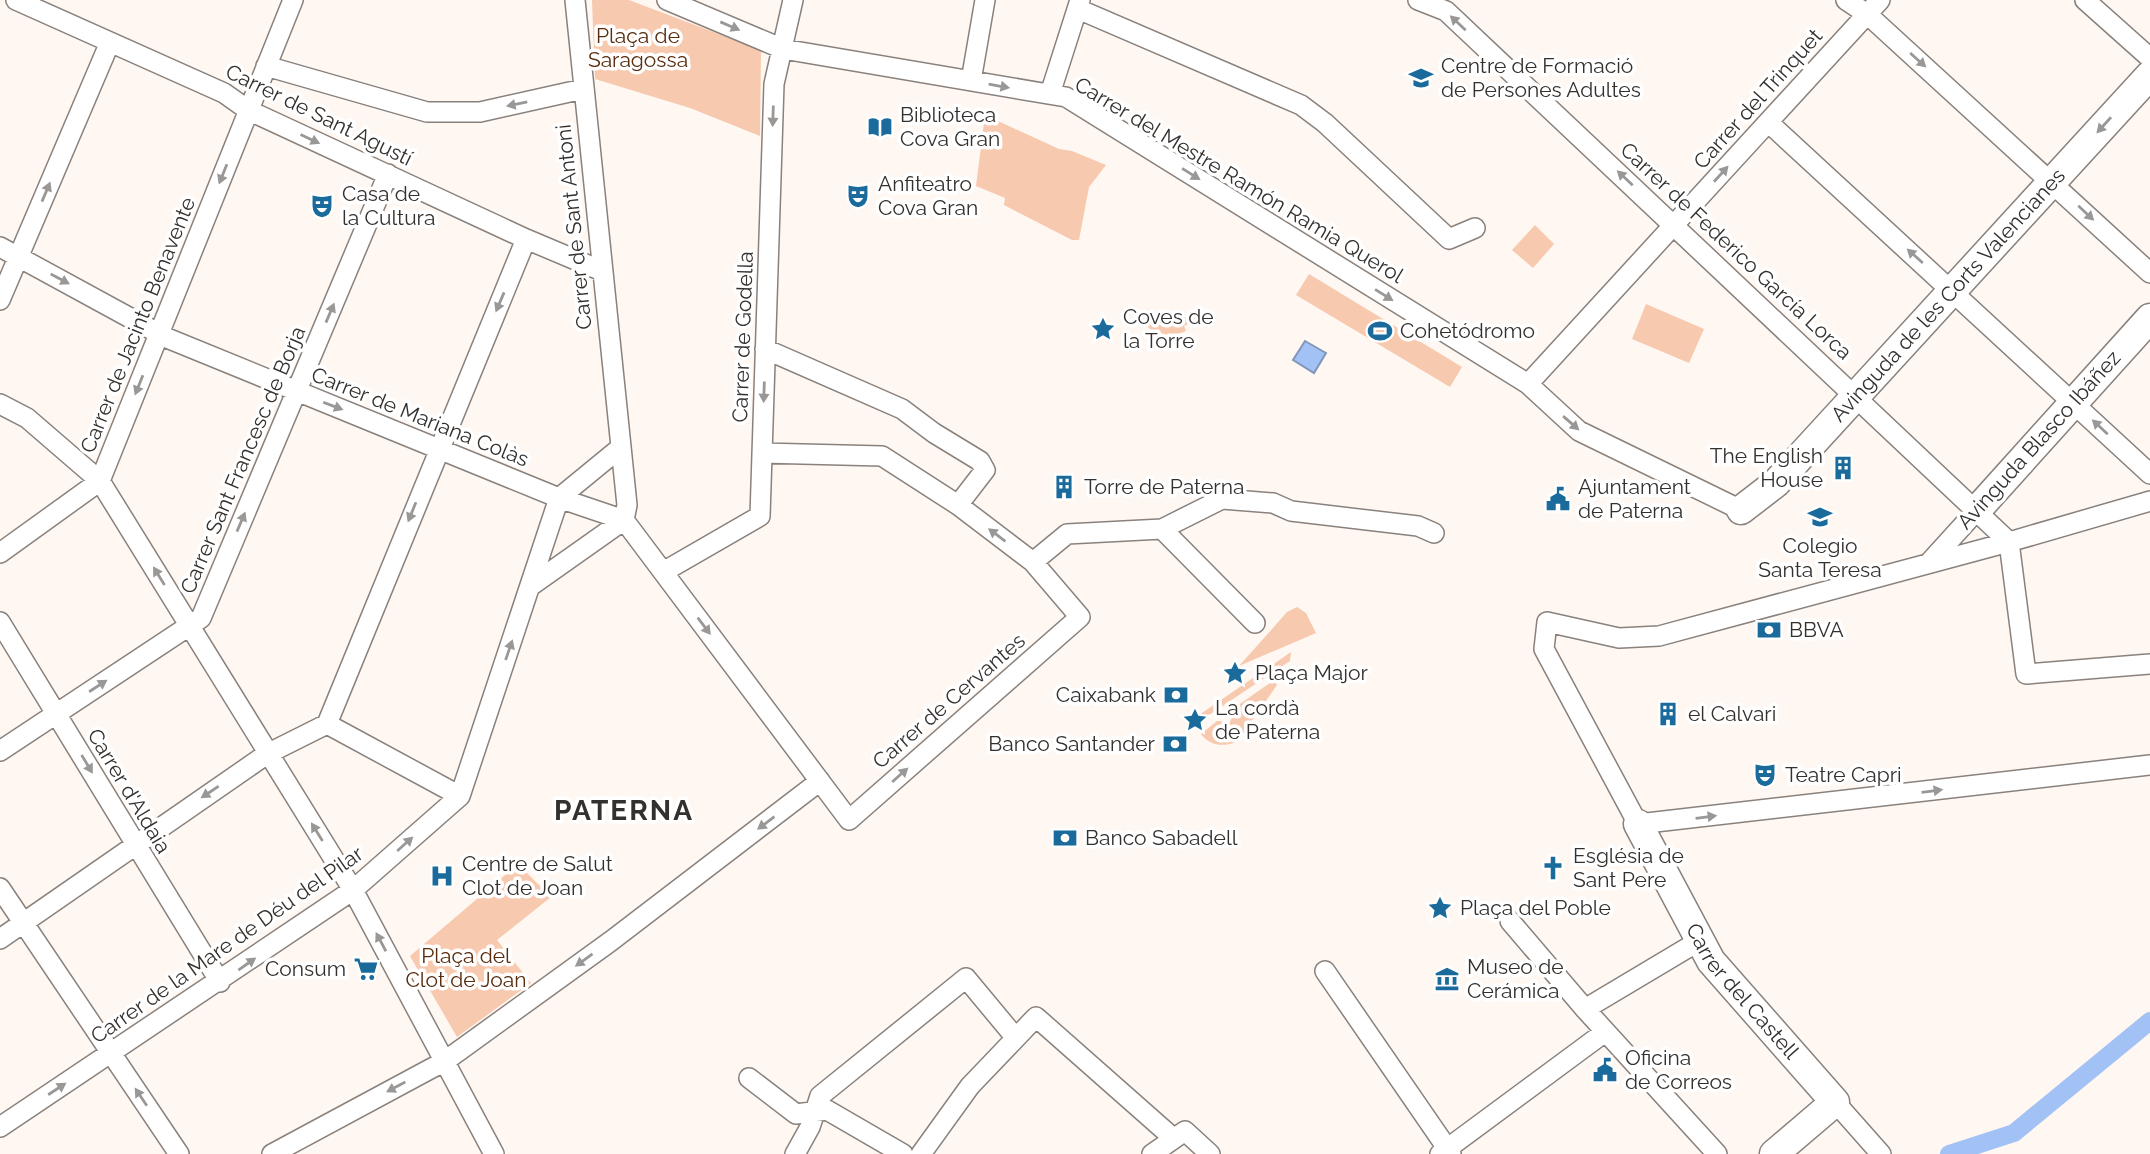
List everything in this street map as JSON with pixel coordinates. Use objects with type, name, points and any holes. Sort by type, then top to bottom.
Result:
[{"type":"street","name":"Carrer de Sant Agustí","points":[[16,0],[224,93],[248,110],[526,239],[602,271]]},
{"type":"street","name":"Carrer de Jacinto Benavente","points":[[0,553],[100,481],[293,0]]},
{"type":"street","name":"Carrer de Sant Antoni","points":[[575,0],[627,505],[624,520]]},
{"type":"street","name":"Carrer del Mestre Ramón Ramia Querol","points":[[667,0],[783,49],[1066,97],[1528,384],[1579,430],[1741,510]]},
{"type":"street","name":"Carrer de Godella","points":[[663,572],[760,516],[774,84],[793,0]]},
{"type":"street","points":[[971,81],[985,0]]},
{"type":"street","name":"Carrer de Federico García Lorca","points":[[1418,0],[1446,11],[2010,542]]},
{"type":"street","points":[[1846,0],[1873,7],[2150,273]]},
{"type":"street","points":[[2085,0],[2150,58]]},
{"type":"street","points":[[1050,94],[1079,4],[1281,94],[1325,123],[1449,239],[1475,228]]},
{"type":"street","name":"Carrer del Trinquet","points":[[1528,384],[1873,7]]},
{"type":"street","points":[[0,300],[110,42]]},
{"type":"street","points":[[266,66],[427,112],[480,112],[583,89]]},
{"type":"street","name":"Avinguda de les Corts Valencianes","points":[[1741,510],[1776,483],[2150,75]]},
{"type":"street","points":[[1768,122],[2150,474]]},
{"type":"street","name":"Carrer Sant Francesc de Borja","points":[[0,751],[201,618],[388,174]]},
{"type":"street","points":[[0,939],[267,754],[327,724],[526,239]]},
{"type":"street","name":"Carrer de Mariana Colàs","points":[[0,247],[159,333],[559,498],[624,520]]},
{"type":"street","name":"Avinguda Blasco Ibáñez","points":[[1930,563],[2150,318]]},
{"type":"street","points":[[765,349],[902,409],[934,433],[981,461],[985,470],[958,505]]},
{"type":"street","points":[[0,404],[27,418],[100,481],[267,754],[354,890],[494,1154]]},
{"type":"street","points":[[559,498],[620,448]]},
{"type":"street","points":[[762,453],[882,456],[958,505],[1033,562],[1067,534],[1162,529],[1222,499],[1273,503],[1291,511],[1418,526],[1434,533]]},
{"type":"street","name":"Carrer de la Mare de Déu del Pilar","points":[[0,1127],[354,890],[460,796],[559,498]]},
{"type":"street","points":[[1930,563],[2150,501]]},
{"type":"street","points":[[272,1154],[445,1061],[611,941],[820,781],[624,520],[532,585]]},
{"type":"street","points":[[1162,529],[1255,623]]},
{"type":"street","points":[[2010,542],[2026,674],[2150,664]]},
{"type":"street","name":"Carrer de Cervantes","points":[[820,781],[849,820],[1080,617],[1033,562]]},
{"type":"street","name":"Carrer del Castell","points":[[1881,1154],[1711,961],[1544,649],[1547,622],[1619,638],[1659,636],[1930,563]]},
{"type":"street","name":"Carrer d'Aldaia","points":[[0,622],[220,982]]},
{"type":"street","points":[[327,724],[460,796]]},
{"type":"street","points":[[1638,824],[2150,765]]},
{"type":"street","points":[[0,888],[179,1154]]},
{"type":"street","points":[[1510,921],[1605,1032],[1717,1154]]},
{"type":"street","points":[[1585,1009],[1699,941]]},
{"type":"street","points":[[1325,971],[1446,1152],[1605,1032]]},
{"type":"street","points":[[795,1154],[810,1127],[820,1096],[966,978],[1015,1037]]},
{"type":"street","points":[[921,1154],[970,1086],[1036,1017],[1179,1134],[1210,1154]]},
{"type":"street","points":[[749,1077],[796,1114],[827,1110],[903,1154]]},
{"type":"street","points":[[1774,1154],[1835,1102]]},
{"type":"street","points":[[1152,1154],[1179,1134]]},
{"type":"green space","name":"Plaça de Saragossa","points":[[592,0],[629,0],[761,50],[760,136],[690,108],[595,79]]},
{"type":"green space","points":[[985,115],[1059,149],[1072,151],[1106,165],[1089,187],[1079,240],[1072,240],[1004,205],[1005,198],[976,186]]},
{"type":"green space","points":[[1535,225],[1554,244],[1533,268],[1512,250]]},
{"type":"green space","name":"Cohetódromo","points":[[1309,274],[1462,367],[1450,387],[1296,295]]},
{"type":"green space","points":[[1646,304],[1704,329],[1689,363],[1632,339]]},
{"type":"green space","points":[[1149,309],[1156,318],[1195,317],[1196,320],[1184,326],[1186,331],[1160,341],[1138,315]]},
{"type":"green space","points":[[1297,607],[1306,613],[1316,633],[1239,666],[1287,612]]},
{"type":"green space","points":[[1291,652],[1290,661],[1203,719],[1199,715]]},
{"type":"green space","points":[[1274,680],[1277,685],[1237,742],[1217,744],[1208,741],[1201,734],[1217,721],[1230,722],[1237,706]]},
{"type":"green space","name":"Plaça del Clot de Joan","points":[[518,864],[551,897],[497,940],[531,983],[457,1037],[410,956]]},
{"type":"water","points":[[1305,341],[1326,353],[1314,373],[1293,360]]},
{"type":"waterway","points":[[1949,1154],[2014,1133],[2150,1021]]},
{"type":"place","name":"Centre de Formació de Persones Adultes","points":[[1421,78]]},
{"type":"place","name":"Biblioteca Cova Gran","points":[[880,127]]},
{"type":"place","name":"Anfiteatro Cova Gran","points":[[858,196]]},
{"type":"place","name":"Casa de la Cultura","points":[[322,206]]},
{"type":"place","name":"Coves de la Torre","points":[[1103,329]]},
{"type":"place","name":"Cohetódromo","points":[[1380,331]]},
{"type":"place","name":"The English House","points":[[1843,468]]},
{"type":"place","name":"Torre de Paterna","points":[[1064,487]]},
{"type":"place","name":"Ajuntament de Paterna","points":[[1558,499]]},
{"type":"place","name":"Colegio Santa Teresa","points":[[1820,517]]},
{"type":"place","name":"BBVA","points":[[1769,630]]},
{"type":"place","name":"Plaça Major","points":[[1235,673]]},
{"type":"place","name":"Caixabank","points":[[1176,695]]},
{"type":"place","name":"el Calvari","points":[[1668,714]]},
{"type":"place","name":"La cordà de Paterna","points":[[1195,720]]},
{"type":"place","name":"Banco Santander","points":[[1175,744]]},
{"type":"place","name":"Teatre Capri","points":[[1765,775]]},
{"type":"place","name":"Banco Sabadell","points":[[1065,838]]},
{"type":"place","name":"Església de Sant Pere","points":[[1553,868]]},
{"type":"place","name":"Centre de Salut Clot de Joan","points":[[442,876]]},
{"type":"place","name":"Plaça del Poble","points":[[1440,908]]},
{"type":"place","name":"Consum","points":[[366,969]]},
{"type":"place","name":"Museo de Cerámica","points":[[1447,979]]},
{"type":"place","name":"Oficina de Correos","points":[[1605,1070]]},
{"type":"district","name":"PATERNA","points":[[624,810]]}]
